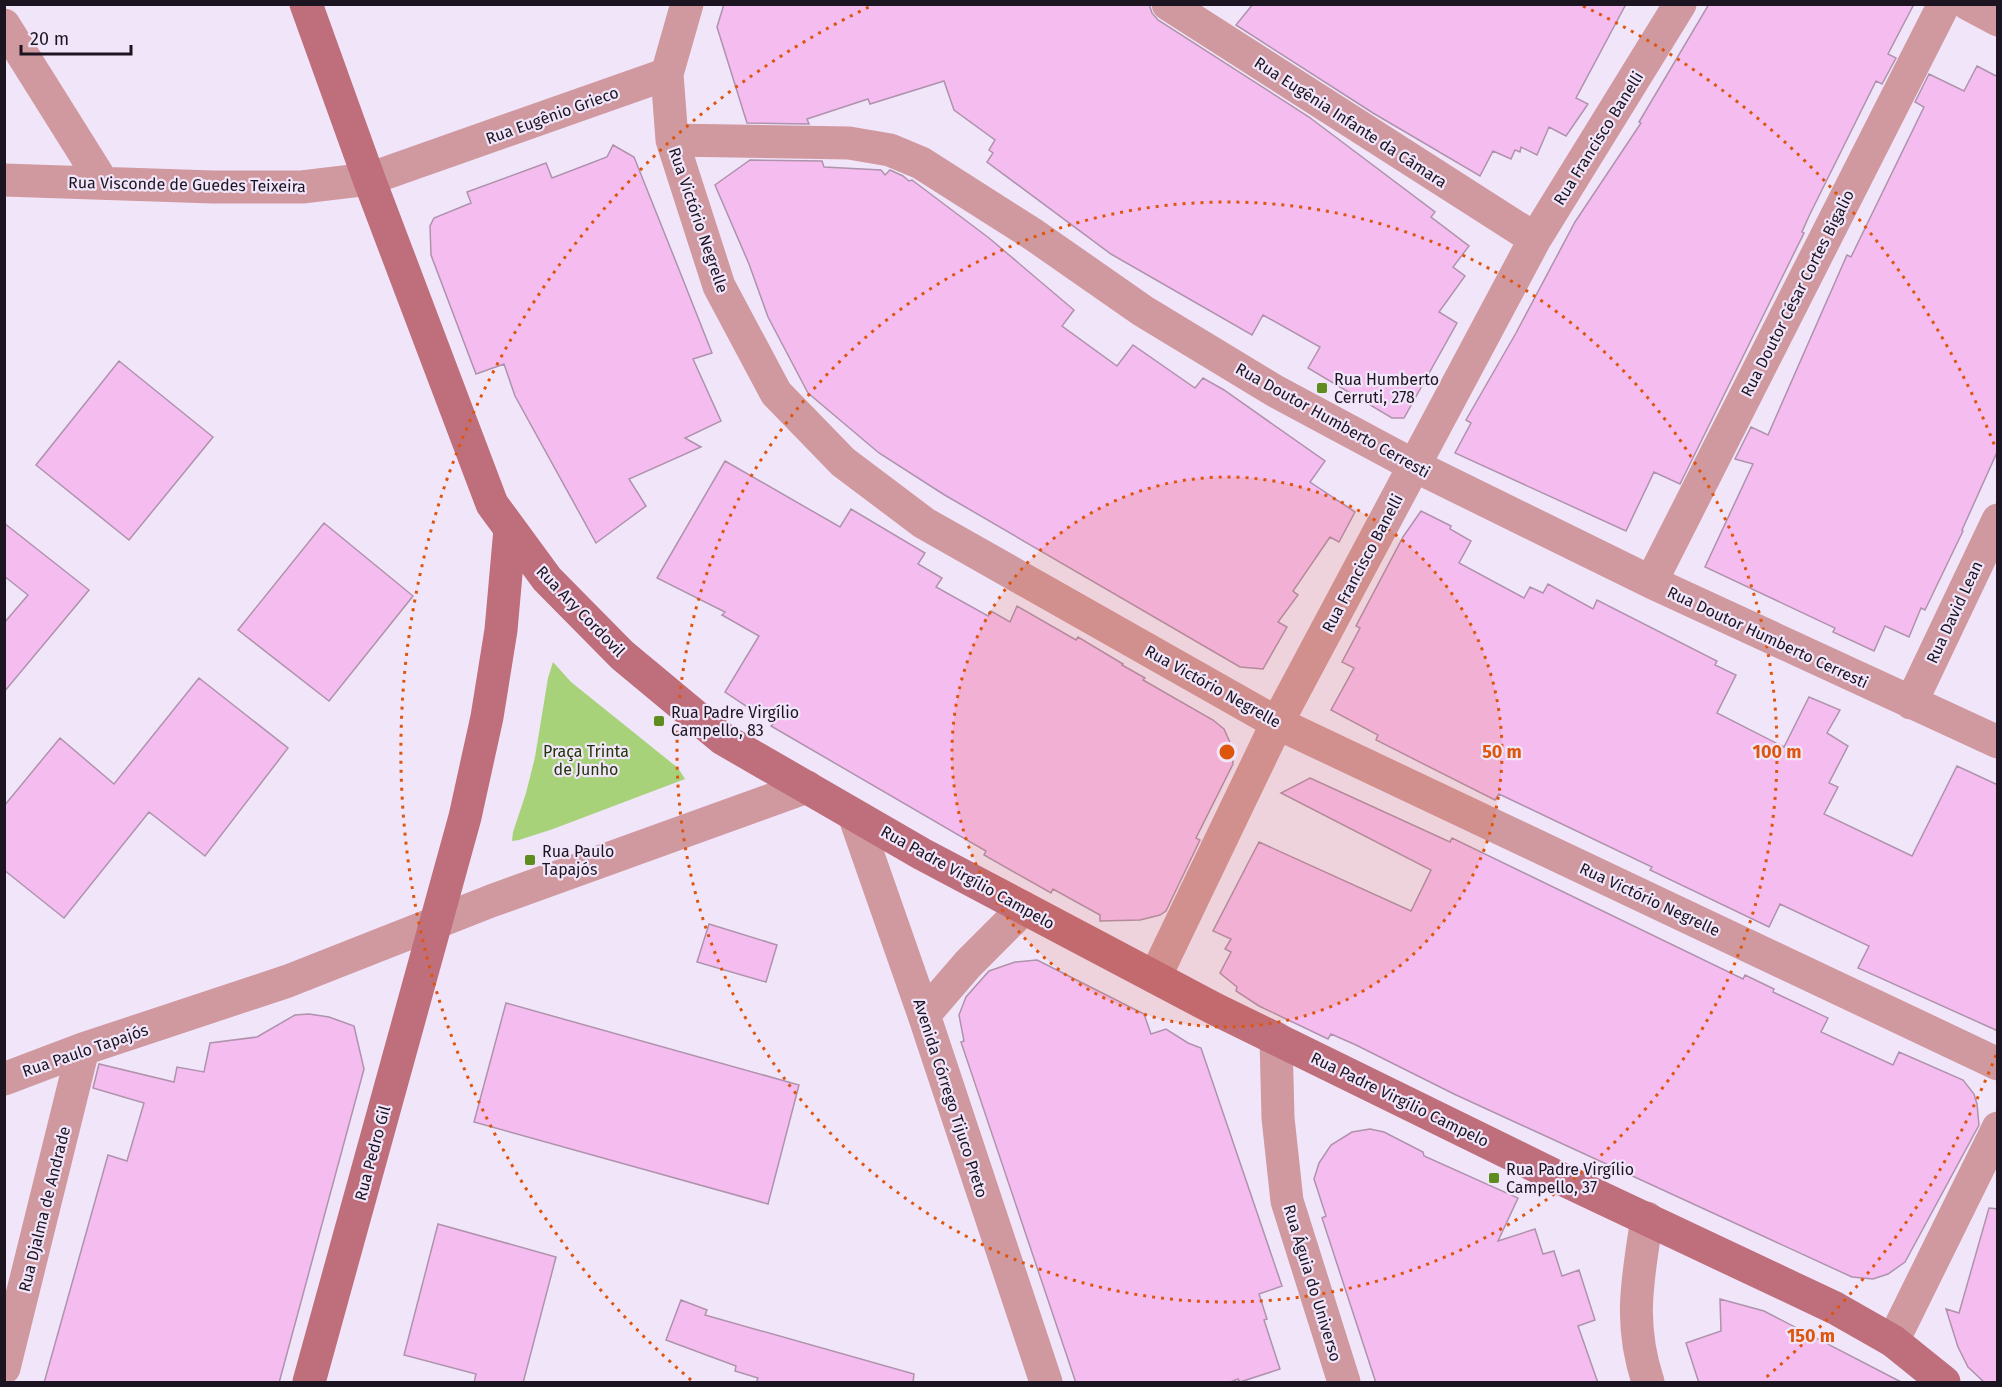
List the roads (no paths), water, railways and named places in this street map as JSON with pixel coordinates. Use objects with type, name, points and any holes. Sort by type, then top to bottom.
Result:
[{"type":"street","points":[[306,4],[369,179]]},
{"type":"street","points":[[667,74],[687,4]]},
{"type":"street","name":"Rua Eugênia Infante da Câmara","points":[[1168,4],[1535,239]]},
{"type":"street","name":"Rua Francisco Banelli","points":[[1155,977],[1277,723],[1413,465],[1535,239],[1680,4]]},
{"type":"street","name":"Rua Doutor César Cortes Bigalio","points":[[1651,582],[1944,4]]},
{"type":"street","points":[[4,25],[103,183]]},
{"type":"street","name":"Rua Eugênio Grieco","points":[[369,179],[667,74]]},
{"type":"street","name":"Rua Victório Negrelle","points":[[667,74],[672,140],[719,286],[776,393],[843,462],[924,523],[1277,723],[1998,1064]]},
{"type":"street","name":"Rua Doutor Humberto Cerresti","points":[[672,140],[849,143],[890,150],[921,163],[1034,235],[1153,317],[1275,391],[1413,465],[1651,582],[1998,742]]},
{"type":"street","name":"Rua Visconde de Guedes Teixeira","points":[[4,180],[213,187],[302,187],[369,179]]},
{"type":"street","name":"Rua Ary Cordovil","points":[[369,179],[468,446],[492,504],[547,579],[622,655],[723,738],[854,815]]},
{"type":"street","name":"Rua David Lean","points":[[1911,703],[1998,520]]},
{"type":"street","points":[[435,923],[465,817],[487,717],[501,630],[510,529]]},
{"type":"street","name":"Rua Paulo Tapajós","points":[[4,1079],[83,1049],[288,981],[435,923],[807,787]]},
{"type":"street","name":"Rua Padre Virgílio Campelo","points":[[854,815],[1024,908],[1276,1038],[1570,1183],[1835,1308],[1893,1341],[1944,1383]]},
{"type":"street","name":"Avenida Córrego Tijuco Preto","points":[[854,815],[924,1015],[1046,1383]]},
{"type":"street","points":[[924,1015],[968,964],[1024,908]]},
{"type":"street","name":"Rua Pedro Gil","points":[[309,1383],[435,923]]},
{"type":"street","name":"Rua Águia do Universo","points":[[1276,1038],[1278,1118],[1287,1201],[1344,1383]]},
{"type":"street","name":"Rua Djalma de Andrade","points":[[4,1368],[83,1049]]},
{"type":"street","points":[[1893,1341],[1998,1128]]},
{"type":"street","points":[[1647,1218],[1635,1293],[1636,1333],[1648,1383]]},
{"type":"place","name":"Rua Humberto Cerruti, 278","points":[[1322,388]]},
{"type":"place","name":"Rua Padre Virgílio Campello, 83","points":[[659,721]]},
{"type":"place","name":"Rua Paulo Tapajós","points":[[530,860]]},
{"type":"place","name":"Rua Padre Virgílio Campello, 37","points":[[1494,1178]]},
{"type":"park label","name":"Praça Trinta de Junho","points":[[586,760]]}]
